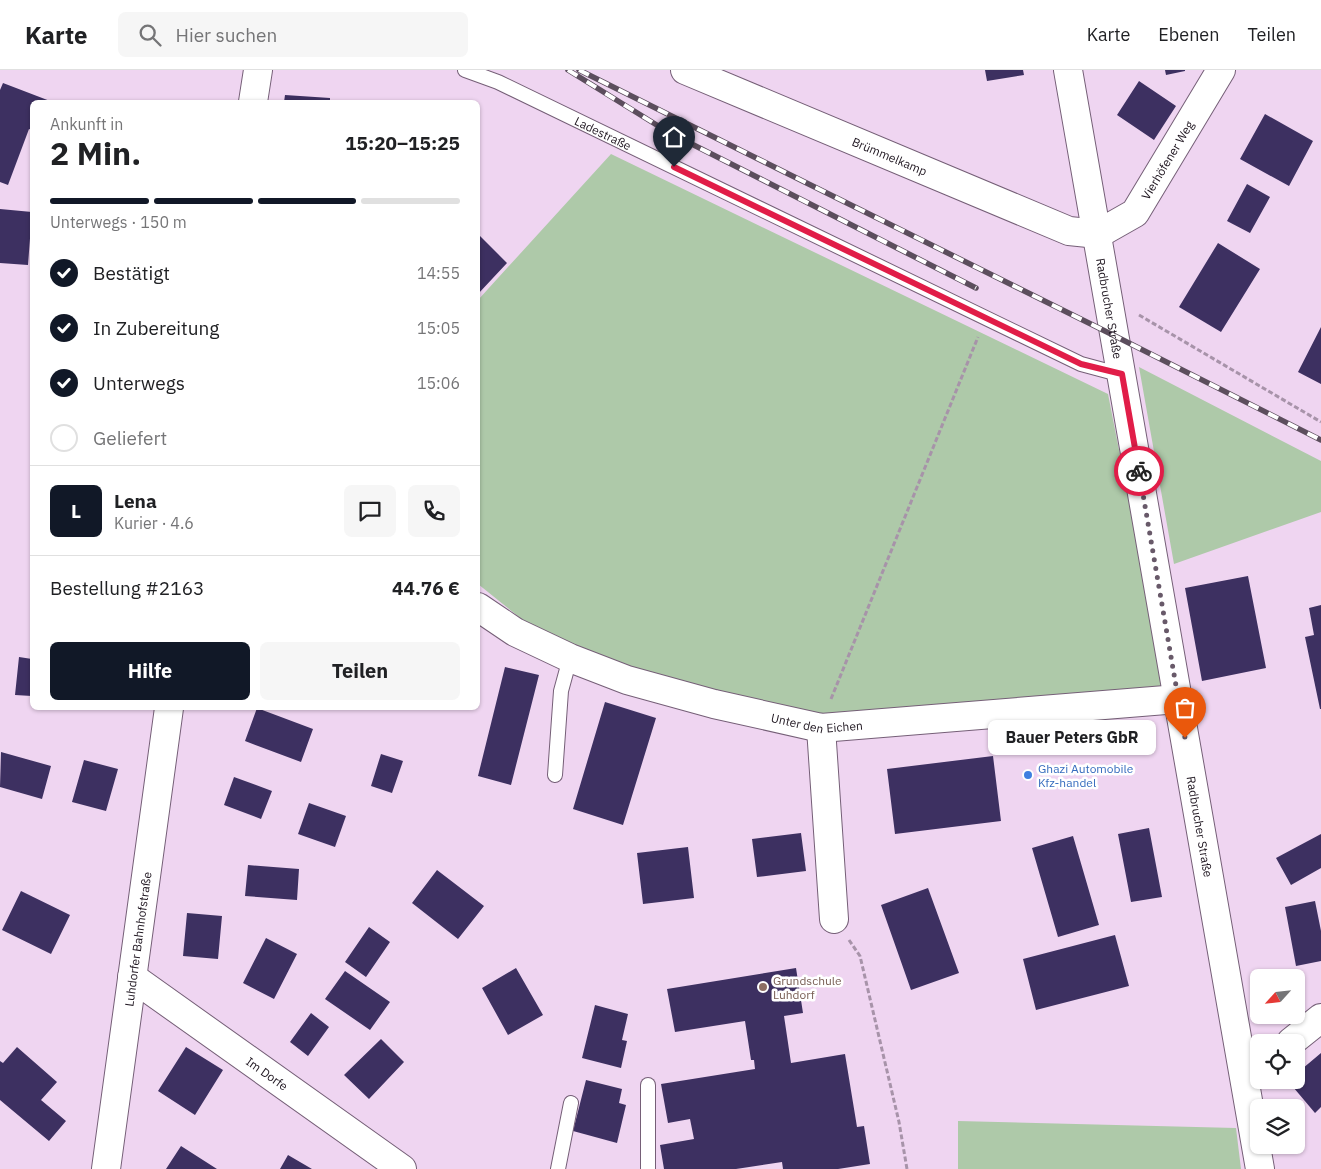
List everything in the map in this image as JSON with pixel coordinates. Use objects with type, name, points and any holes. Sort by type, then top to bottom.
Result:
[{"type":"street","points":[[253,100],[258,70]]},
{"type":"street","name":"Brümmelkamp","points":[[685,70],[1069,231],[1098,234]]},
{"type":"street","name":"Radbrucher Straße","points":[[1068,70],[1178,699],[1250,1064]]},
{"type":"street","name":"Vierhöfener Weg","points":[[1098,234],[1134,213],[1221,70]]},
{"type":"street","name":"Unter den Eichen","points":[[480,608],[515,632],[570,658],[628,680],[714,704],[821,728],[1178,699]]},
{"type":"street","name":"Luhdorfer Bahnhofstraße","points":[[106,1169],[170,710]]},
{"type":"street","points":[[821,728],[834,919]]},
{"type":"street","name":"Im Dorfe","points":[[132,977],[402,1169]]},
{"type":"street","points":[[1301,1034],[1321,1018]]},
{"type":"street","name":"Radbrucher Straße","points":[[1253,1089],[1260,1169]]},
{"type":"lane","name":"Ladestraße","points":[[464,70],[498,82],[1081,364],[1122,374]]},
{"type":"lane","points":[[555,775],[561,691],[570,658]]},
{"type":"lane","points":[[648,1086],[648,1169]]},
{"type":"lane","points":[[558,1169],[571,1103]]},
{"type":"path","points":[[1108,297],[1321,422]]},
{"type":"path","points":[[821,728],[826,710],[979,335],[990,321]]},
{"type":"path","points":[[834,919],[860,956],[899,1122],[907,1169]]},
{"type":"green space","points":[[611,154],[1108,394],[1167,693],[828,720],[715,693],[550,642],[480,586],[480,298]]},
{"type":"green space","points":[[1139,367],[1321,461],[1321,512],[1174,564]]},
{"type":"green space","points":[[958,1121],[1236,1128],[1241,1169],[958,1169]]},
{"type":"building","points":[[985,70],[1023,70],[1024,75],[987,81]]},
{"type":"building","points":[[1165,70],[1185,70],[1185,71],[1166,75]]},
{"type":"building","points":[[1139,81],[1176,106],[1154,140],[1117,115]]},
{"type":"building","points":[[3,83],[47,100],[30,100],[30,129],[8,185],[0,182],[0,90]]},
{"type":"building","points":[[285,95],[330,98],[330,100],[284,100]]},
{"type":"building","points":[[1265,114],[1313,141],[1289,186],[1240,159]]},
{"type":"building","points":[[1247,184],[1270,197],[1250,233],[1227,221]]},
{"type":"building","points":[[0,209],[30,212],[28,265],[0,263]]},
{"type":"building","points":[[480,236],[507,263],[480,292]]},
{"type":"building","points":[[1218,243],[1260,269],[1221,332],[1179,307]]},
{"type":"building","points":[[1321,327],[1321,384],[1298,372]]},
{"type":"building","points":[[1248,576],[1266,668],[1202,681],[1185,588]]},
{"type":"building","points":[[1321,605],[1320,709],[1305,637],[1314,635],[1309,608]]},
{"type":"building","points":[[19,657],[30,659],[30,696],[15,695]]},
{"type":"building","points":[[505,667],[539,675],[511,785],[478,776]]},
{"type":"building","points":[[605,702],[656,718],[623,825],[573,809]]},
{"type":"building","points":[[256,710],[262,710],[313,729],[301,762],[245,741]]},
{"type":"building","points":[[1,752],[51,766],[42,799],[0,787]]},
{"type":"building","points":[[381,754],[403,761],[392,793],[371,786]]},
{"type":"building","points":[[993,756],[1001,821],[895,834],[887,769]]},
{"type":"building","points":[[84,760],[118,769],[106,811],[72,802]]},
{"type":"building","points":[[234,777],[272,791],[261,819],[224,805]]},
{"type":"building","points":[[309,803],[346,816],[335,847],[298,834]]},
{"type":"building","points":[[1149,828],[1162,897],[1131,902],[1118,834]]},
{"type":"building","points":[[801,833],[806,871],[757,877],[752,839]]},
{"type":"building","points":[[1321,834],[1321,868],[1291,885],[1276,858]]},
{"type":"building","points":[[1073,836],[1099,925],[1058,937],[1032,848]]},
{"type":"building","points":[[688,847],[694,898],[643,904],[637,853]]},
{"type":"building","points":[[248,865],[299,869],[297,900],[245,896]]},
{"type":"building","points":[[437,870],[484,906],[458,939],[412,903]]},
{"type":"building","points":[[928,888],[959,973],[911,990],[881,905]]},
{"type":"building","points":[[21,891],[70,915],[51,954],[2,930]]},
{"type":"building","points":[[1315,901],[1321,931],[1321,961],[1296,966],[1285,907]]},
{"type":"building","points":[[187,913],[222,916],[218,959],[183,956]]},
{"type":"building","points":[[369,927],[390,942],[366,977],[345,962]]},
{"type":"building","points":[[1115,935],[1129,986],[1036,1010],[1023,959]]},
{"type":"building","points":[[266,938],[297,954],[274,999],[243,983]]},
{"type":"building","points":[[516,968],[543,1015],[508,1035],[482,988]]},
{"type":"building","points":[[796,968],[803,1013],[784,1016],[791,1063],[845,1054],[857,1127],[864,1126],[870,1164],[838,1169],[783,1169],[782,1162],[736,1169],[664,1169],[660,1145],[694,1139],[690,1119],[668,1123],[661,1084],[755,1069],[754,1060],[751,1060],[745,1021],[675,1032],[667,989]]},
{"type":"building","points":[[345,971],[390,1002],[370,1030],[325,999]]},
{"type":"building","points":[[595,1005],[628,1014],[622,1040],[627,1041],[621,1068],[582,1058]]},
{"type":"building","points":[[311,1013],[329,1027],[308,1056],[290,1042]]},
{"type":"building","points":[[381,1039],[404,1062],[369,1099],[344,1075]]},
{"type":"building","points":[[17,1047],[57,1082],[41,1100],[66,1121],[49,1141],[0,1100],[0,1061],[3,1063]]},
{"type":"building","points":[[186,1047],[223,1070],[195,1115],[158,1091]]},
{"type":"building","points":[[1321,1053],[1321,1107],[1315,1113],[1295,1089],[1305,1089],[1305,1066]]},
{"type":"building","points":[[586,1080],[622,1089],[619,1103],[626,1105],[617,1143],[573,1131]]},
{"type":"building","points":[[181,1146],[217,1169],[166,1169]]},
{"type":"building","points":[[288,1155],[312,1169],[280,1169]]},
{"type":"railway","points":[[568,70],[668,132],[976,288]]},
{"type":"railway","points":[[579,70],[1321,440]]},
{"type":"way so far","points":[[1139,471],[1185,738]]},
{"type":"place","name":"Bauer Peters GbR","points":[[1185,738]]},
{"type":"place","name":"Ghazi Automobile Kfz-handel","points":[[1028,775]]},
{"type":"place","name":"Grundschule Luhdorf","points":[[763,987]]},
{"type":"route","points":[[674,167],[1081,364],[1122,374],[1139,471]]}]
